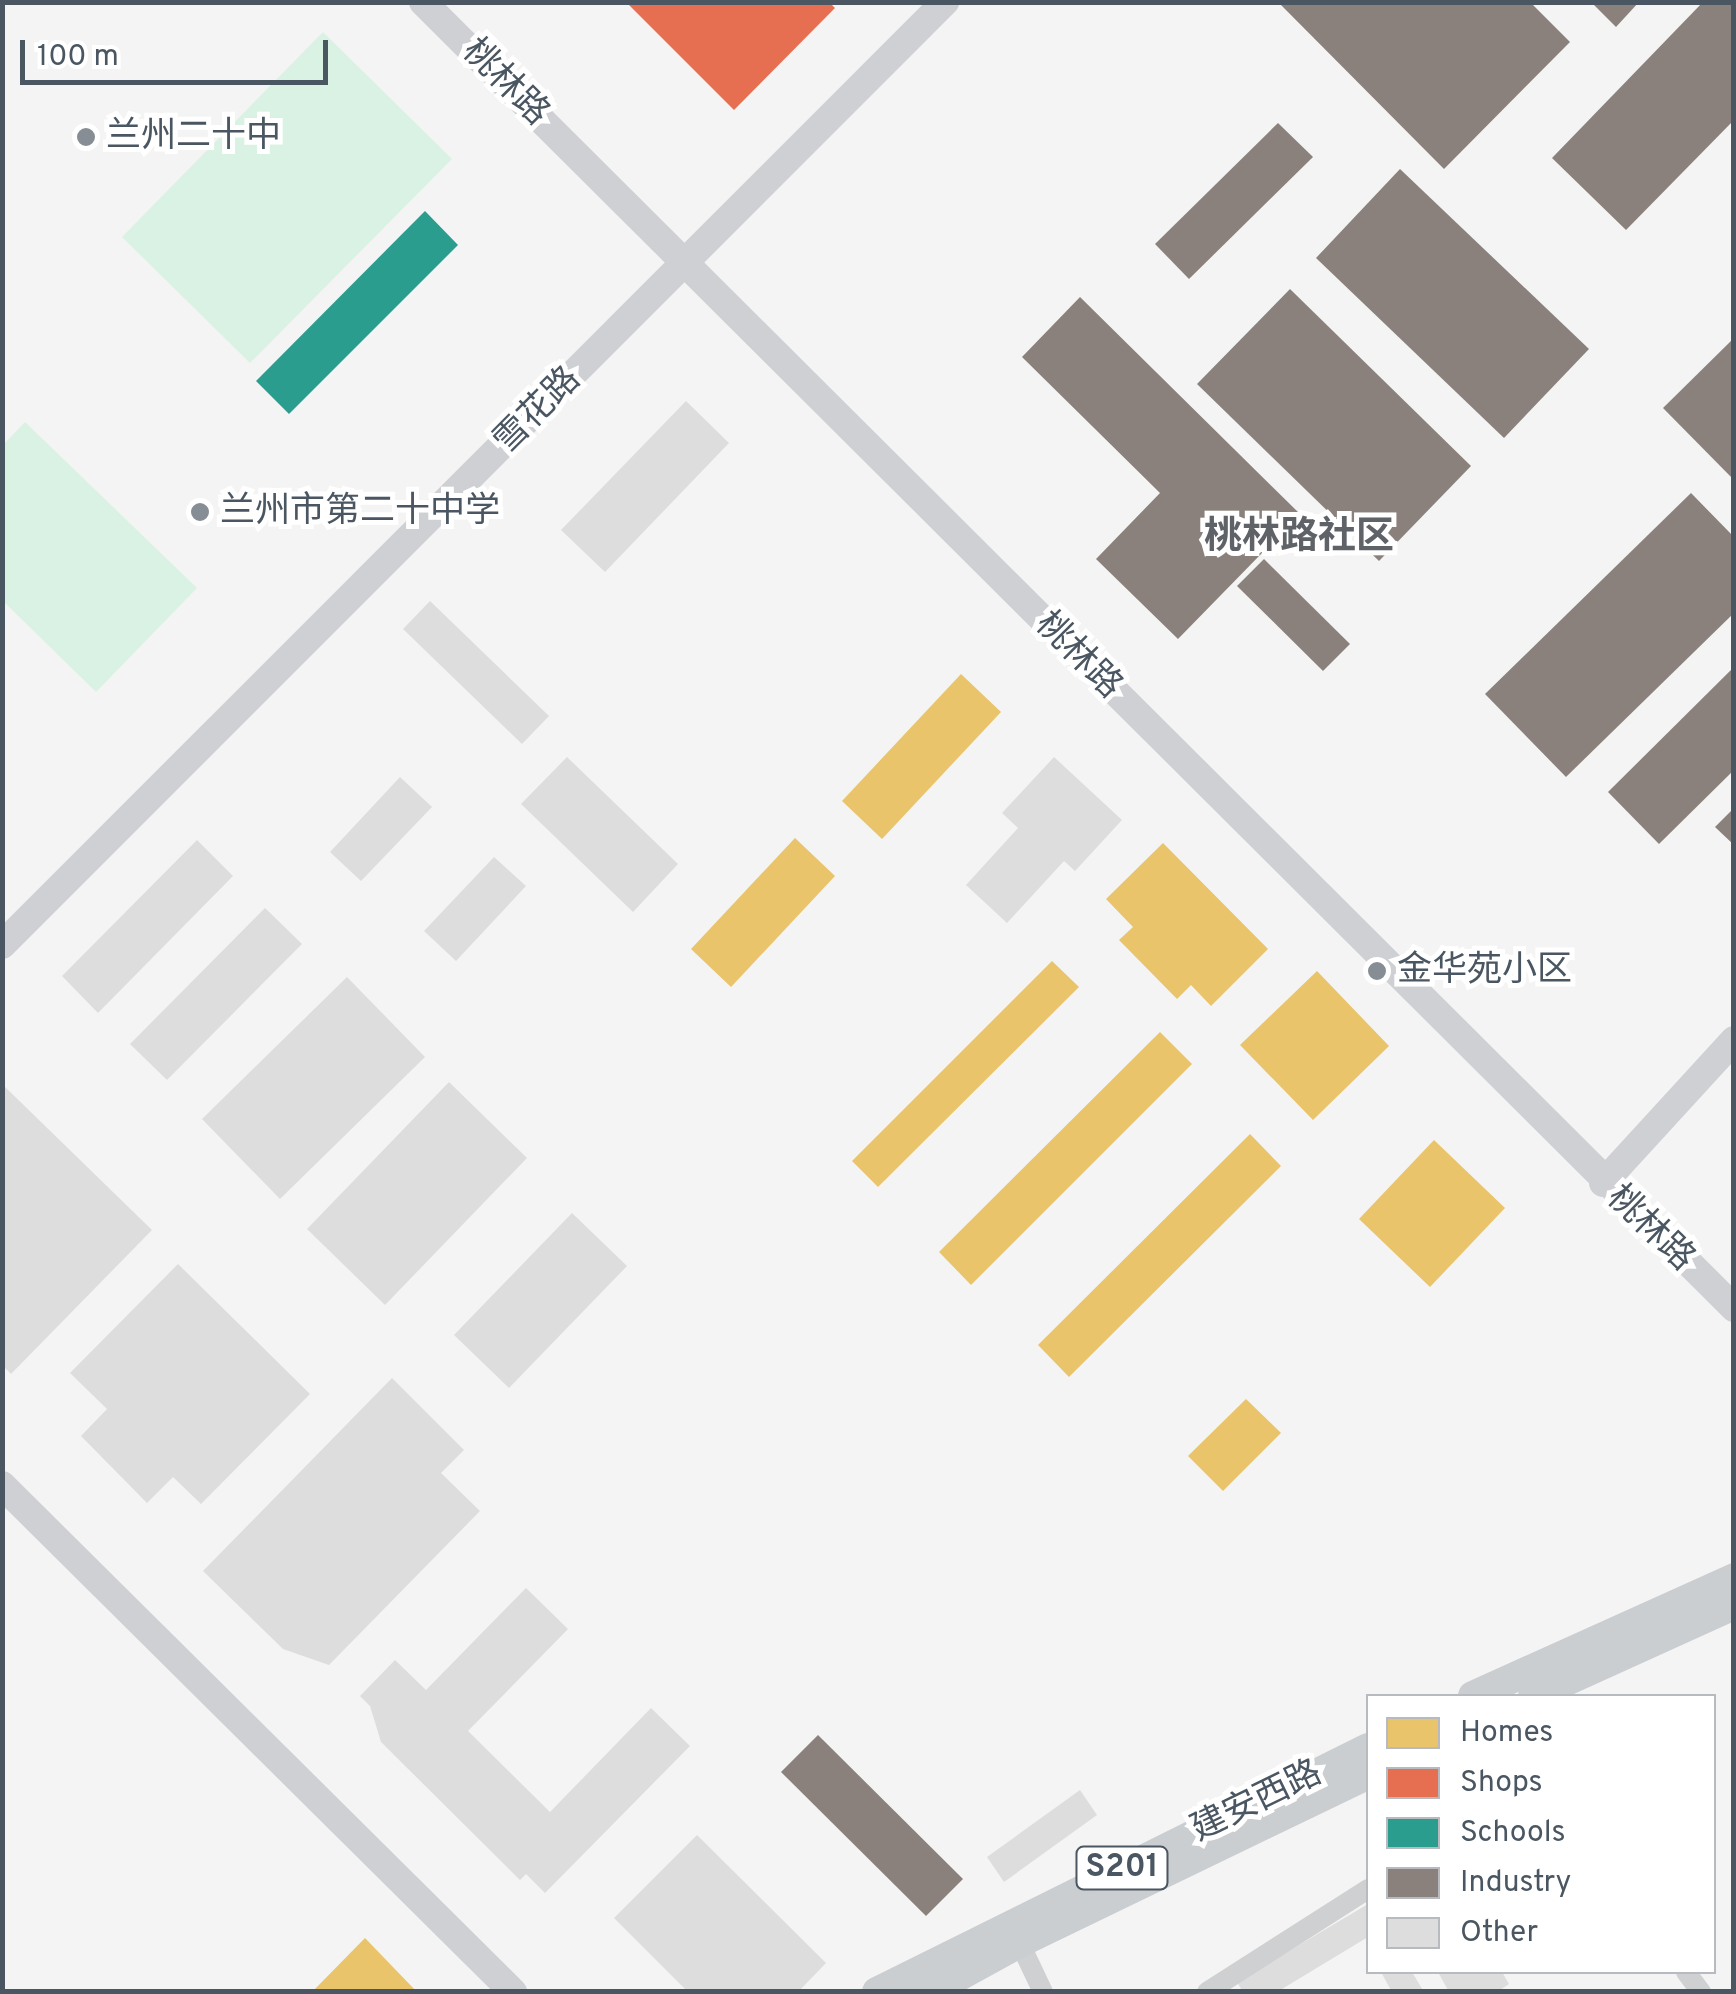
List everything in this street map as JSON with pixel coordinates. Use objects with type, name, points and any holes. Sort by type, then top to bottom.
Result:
[{"type":"main road","points":[[1478,1694],[1734,1578]]},
{"type":"main road","points":[[1537,1694],[1734,1605]]},
{"type":"main road","name":"建安西路","points":[[930,1992],[1015,1933],[1366,1749]]},
{"type":"main road","name":"建安西路","points":[[877,1992],[1366,1775]]},
{"type":"street","name":"桃林路","points":[[423,2],[1603,1183],[1734,1308]]},
{"type":"street","name":"雪花路","points":[[2,944],[945,2]]},
{"type":"street","points":[[1603,1183],[1734,1040]]},
{"type":"street","points":[[2,1485],[513,1992]]},
{"type":"street","points":[[1207,1992],[1366,1890]]},
{"type":"street","points":[[1015,1933],[1043,1992]]},
{"type":"green space","points":[[323,32],[452,159],[250,363],[122,237]]},
{"type":"green space","points":[[25,422],[197,588],[96,692],[3,601],[3,445]]},
{"type":"building: Homes","points":[[961,674],[1001,712],[882,839],[842,801]]},
{"type":"building: Homes","points":[[795,838],[835,876],[731,987],[691,949]]},
{"type":"building: Homes","points":[[1163,843],[1268,949],[1211,1006],[1191,985],[1177,999],[1119,940],[1133,927],[1106,899]]},
{"type":"building: Homes","points":[[1052,961],[1079,987],[878,1187],[852,1161]]},
{"type":"building: Homes","points":[[1317,971],[1389,1046],[1313,1120],[1240,1045]]},
{"type":"building: Homes","points":[[1160,1032],[1192,1064],[971,1285],[939,1252]]},
{"type":"building: Homes","points":[[1250,1134],[1281,1166],[1069,1377],[1038,1345]]},
{"type":"building: Homes","points":[[1434,1140],[1505,1208],[1430,1287],[1359,1219]]},
{"type":"building: Homes","points":[[1246,1399],[1281,1433],[1223,1491],[1188,1456]]},
{"type":"building: Homes","points":[[365,1938],[417,1992],[312,1992]]},
{"type":"building: Shops","points":[[626,2],[829,2],[835,8],[734,110]]},
{"type":"building: Schools","points":[[425,211],[458,245],[289,414],[256,381]]},
{"type":"building: Industry","points":[[1278,2],[1530,2],[1570,42],[1444,169]]},
{"type":"building: Industry","points":[[1591,2],[1639,2],[1616,27]]},
{"type":"building: Industry","points":[[1703,2],[1734,2],[1734,120],[1626,230],[1552,158]]},
{"type":"building: Industry","points":[[1278,123],[1313,157],[1189,279],[1155,244]]},
{"type":"building: Industry","points":[[1400,169],[1589,349],[1504,438],[1316,258]]},
{"type":"building: Industry","points":[[1290,289],[1471,466],[1379,561],[1197,384]]},
{"type":"building: Industry","points":[[1080,297],[1300,514],[1178,639],[1096,559],[1160,493],[1022,357]]},
{"type":"building: Industry","points":[[1734,338],[1734,480],[1663,408]]},
{"type":"building: Industry","points":[[1691,493],[1734,537],[1734,613],[1566,777],[1485,694]]},
{"type":"building: Industry","points":[[1264,559],[1350,644],[1323,671],[1237,586]]},
{"type":"building: Industry","points":[[1734,667],[1734,770],[1659,844],[1608,792]]},
{"type":"building: Industry","points":[[1734,808],[1734,845],[1715,827]]},
{"type":"building: Industry","points":[[818,1735],[963,1879],[926,1916],[781,1772]]},
{"type":"building: Other","points":[[686,401],[729,443],[605,572],[561,530]]},
{"type":"building: Other","points":[[430,601],[549,716],[522,744],[403,629]]},
{"type":"building: Other","points":[[567,757],[678,864],[633,912],[521,804]]},
{"type":"building: Other","points":[[1054,757],[1122,820],[1075,871],[1064,861],[1007,923],[966,885],[1018,828],[1002,813]]},
{"type":"building: Other","points":[[400,777],[432,807],[361,881],[330,852]]},
{"type":"building: Other","points":[[197,840],[233,876],[98,1013],[62,976]]},
{"type":"building: Other","points":[[494,857],[526,886],[456,961],[424,931]]},
{"type":"building: Other","points":[[265,908],[302,944],[167,1080],[130,1044]]},
{"type":"building: Other","points":[[347,977],[425,1057],[280,1199],[202,1119]]},
{"type":"building: Other","points":[[449,1082],[527,1158],[385,1305],[307,1229]]},
{"type":"building: Other","points":[[2,1084],[152,1230],[11,1374],[2,1365]]},
{"type":"building: Other","points":[[572,1213],[627,1266],[509,1388],[454,1335]]},
{"type":"building: Other","points":[[178,1264],[310,1394],[201,1504],[173,1477],[147,1503],[81,1436],[107,1409],[70,1373]]},
{"type":"building: Other","points":[[392,1378],[464,1450],[441,1473],[480,1511],[329,1665],[283,1649],[203,1571]]},
{"type":"building: Other","points":[[526,1588],[568,1629],[468,1731],[550,1812],[651,1708],[690,1746],[545,1893],[526,1874],[520,1880],[381,1742],[370,1706],[360,1696],[395,1660],[426,1690]]},
{"type":"building: Other","points":[[1080,1790],[1097,1815],[1004,1882],[987,1857]]},
{"type":"building: Other","points":[[697,1835],[826,1963],[798,1992],[688,1992],[614,1918]]},
{"type":"building: Other","points":[[1366,1905],[1366,1938],[1277,1992],[1243,1992],[1237,1982]]},
{"type":"building: Other","points":[[1382,1974],[1413,1974],[1424,1992],[1392,1992]]},
{"type":"building: Other","points":[[1439,1974],[1503,1974],[1509,1984],[1497,1992],[1449,1992]]},
{"type":"place","name":"兰州二十中","points":[[86,137]]},
{"type":"place","name":"兰州市第二十中学","points":[[200,512]]},
{"type":"place","name":"金华苑小区","points":[[1377,971]]},
{"type":"district","name":"桃林路社区","points":[[1299,539]]}]
